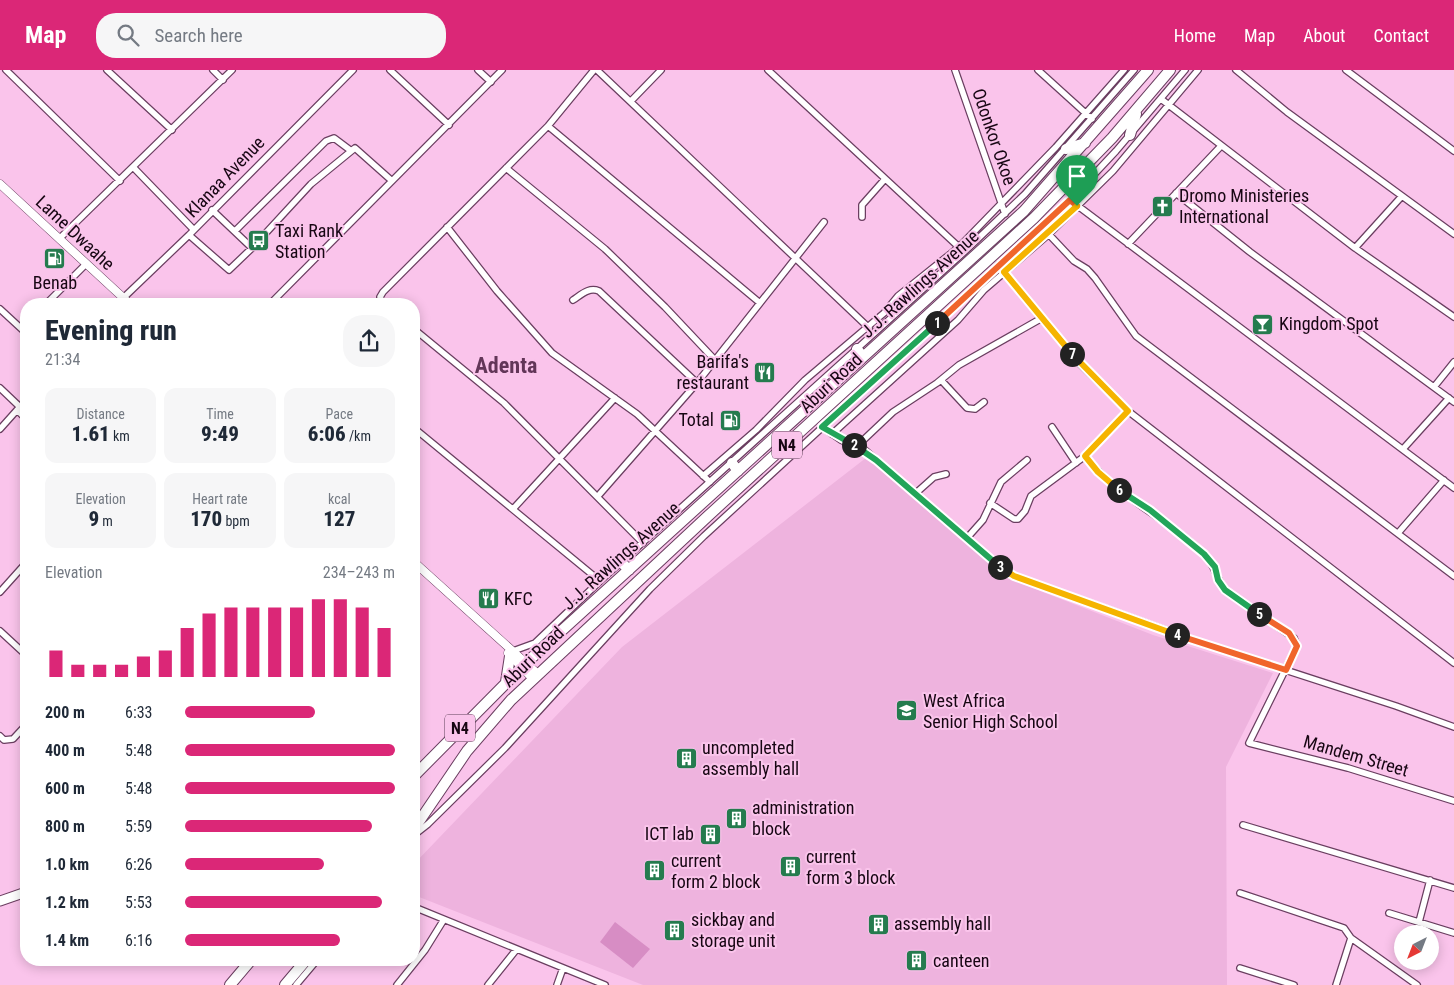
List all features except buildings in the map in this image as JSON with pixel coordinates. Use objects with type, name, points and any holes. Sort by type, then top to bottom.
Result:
[{"type":"highway","name":"J.J. Rawlings Avenue","points":[[524,666],[629,570],[735,467],[860,353],[1024,211],[1086,143],[1148,70]]},
{"type":"highway","name":"Aburi Road","points":[[420,820],[483,730],[535,676],[808,433],[1034,218],[1136,110],[1170,70]]},
{"type":"highway","points":[[1130,134],[1136,110]]},
{"type":"highway","points":[[1066,149],[1086,143]]},
{"type":"highway","points":[[621,562],[629,570]]},
{"type":"highway","points":[[506,682],[512,654]]},
{"type":"highway","name":"N4","points":[[420,770],[524,666]]},
{"type":"highway","points":[[230,985],[246,966]]},
{"type":"highway","points":[[285,985],[301,966]]},
{"type":"main road","points":[[0,901],[20,894]]},
{"type":"street","points":[[6,70],[120,181]]},
{"type":"street","points":[[107,70],[172,130]]},
{"type":"street","points":[[213,70],[223,80]]},
{"type":"street","points":[[60,238],[232,70]]},
{"type":"street","name":"Klanaa Avenue","points":[[123,297],[192,232],[353,70]]},
{"type":"street","points":[[390,70],[449,125]]},
{"type":"street","points":[[478,70],[491,82]]},
{"type":"street","points":[[278,298],[391,180],[449,125],[502,70]]},
{"type":"street","points":[[381,298],[383,292],[548,126],[595,70],[631,101],[795,260],[875,333]]},
{"type":"street","points":[[631,101],[661,70]]},
{"type":"street","points":[[768,70],[964,252]]},
{"type":"street","name":"Odonkor Okoe","points":[[955,70],[1005,214]]},
{"type":"street","points":[[1038,70],[1092,119]]},
{"type":"street","points":[[702,476],[756,430],[805,380],[884,313],[898,296],[959,247],[1002,205],[1124,70]]},
{"type":"street","points":[[860,353],[875,333],[1005,214],[1066,149],[1134,70]]},
{"type":"street","points":[[420,830],[505,748],[650,590],[808,433],[822,427],[1070,200],[1185,70]]},
{"type":"street","points":[[832,434],[958,320],[1004,272],[1049,234],[1114,171],[1198,70]]},
{"type":"street","points":[[1236,70],[1288,112],[1454,234]]},
{"type":"street","points":[[1346,70],[1454,151]]},
{"type":"street","points":[[1161,99],[1355,248],[1454,317]]},
{"type":"street","points":[[548,126],[760,304]]},
{"type":"street","points":[[235,231],[326,141],[334,138],[350,150]]},
{"type":"street","points":[[1128,244],[1221,146]]},
{"type":"street","points":[[133,167],[228,270],[252,248],[311,184],[350,150],[358,148],[391,180]]},
{"type":"street","points":[[506,168],[612,255],[714,359]]},
{"type":"street","points":[[862,217],[862,205],[885,179]]},
{"type":"street","name":"Lame Dwaahe","points":[[0,184],[123,297]]},
{"type":"street","points":[[1176,193],[1250,252],[1451,400],[1404,449]]},
{"type":"street","points":[[1355,248],[1402,196]]},
{"type":"street","points":[[1070,200],[1454,488]]},
{"type":"street","points":[[212,210],[252,248]]},
{"type":"street","points":[[598,496],[697,384],[714,359],[824,222]]},
{"type":"street","points":[[1041,226],[1074,261],[1087,269],[1095,278],[1136,336],[1399,532],[1454,576]]},
{"type":"street","points":[[447,227],[503,298],[552,353],[615,398],[710,482]]},
{"type":"street","points":[[52,298],[86,264]]},
{"type":"street","points":[[998,265],[1078,362],[1128,411],[1453,661]]},
{"type":"street","points":[[574,300],[593,288],[599,290],[697,384]]},
{"type":"street","points":[[0,309],[20,327]]},
{"type":"street","points":[[857,446],[892,412],[941,380],[959,364],[1042,318]]},
{"type":"street","points":[[420,334],[504,403],[643,542]]},
{"type":"street","points":[[1434,387],[1454,362]]},
{"type":"street","points":[[941,380],[967,408],[975,409],[984,402]]},
{"type":"street","points":[[0,388],[19,408],[0,429]]},
{"type":"street","points":[[513,509],[615,398]]},
{"type":"street","points":[[990,503],[1018,520],[1031,496],[1085,456],[1128,411]]},
{"type":"street","points":[[822,427],[857,446],[916,493],[1006,572],[1014,576],[1196,641],[1454,727]]},
{"type":"street","points":[[1052,427],[1076,462]]},
{"type":"street","points":[[420,433],[600,581]]},
{"type":"street","points":[[1085,456],[1109,483],[1150,510],[1204,554],[1215,567],[1218,580],[1225,590],[1294,638],[1297,646],[1286,670]]},
{"type":"street","points":[[967,538],[983,520],[1000,482],[1026,460]]},
{"type":"street","points":[[512,654],[535,643],[600,581],[710,482],[735,467]]},
{"type":"street","points":[[916,493],[934,477],[946,474]]},
{"type":"street","points":[[1399,532],[1444,480]]},
{"type":"street","points":[[420,568],[535,676]]},
{"type":"street","points":[[0,592],[20,570]]},
{"type":"street","points":[[0,631],[20,649]]},
{"type":"street","name":"Mandem Street","points":[[1286,670],[1250,743],[1348,768],[1454,801]]},
{"type":"street","points":[[0,736],[9,740],[13,739],[20,731]]},
{"type":"street","points":[[1243,825],[1454,888]]},
{"type":"street","points":[[1419,922],[1430,880]]},
{"type":"street","points":[[1240,893],[1344,928],[1351,938],[1417,985]]},
{"type":"street","points":[[420,911],[605,985]]},
{"type":"street","points":[[1389,913],[1454,933]]},
{"type":"street","points":[[420,956],[443,921]]},
{"type":"street","points":[[1336,985],[1351,938]]},
{"type":"street","points":[[488,985],[516,950]]},
{"type":"street","points":[[296,985],[312,966]]},
{"type":"street","points":[[397,985],[412,966]]},
{"type":"street","points":[[557,985],[563,968]]},
{"type":"street","points":[[1240,968],[1294,985]]},
{"type":"shaded area","name":"West Africa Senior High School","points":[[871,454],[1007,578],[1153,635],[1273,673],[1226,767],[1227,985],[643,985],[420,897],[420,858],[622,647]]},
{"type":"shaded area","points":[[615,922],[650,949],[633,968],[600,942]]},
{"type":"place","name":"Dromo Ministeries International","points":[[1163,206]]},
{"type":"place","name":"Taxi Rank Station","points":[[259,241]]},
{"type":"place","name":"Benab","points":[[55,258]]},
{"type":"place","name":"Kingdom Spot","points":[[1263,324]]},
{"type":"place","name":"Barifa's restaurant","points":[[765,372]]},
{"type":"place","name":"Total","points":[[730,420]]},
{"type":"place","name":"KFC","points":[[488,599]]},
{"type":"place","name":"West Africa Senior High School","points":[[907,711]]},
{"type":"place","name":"uncompleted assembly hall","points":[[686,758]]},
{"type":"place","name":"administration block","points":[[736,818]]},
{"type":"place","name":"ICT lab","points":[[710,834]]},
{"type":"place","name":"current form 3 block","points":[[790,867]]},
{"type":"place","name":"current form 2 block","points":[[655,871]]},
{"type":"place","name":"assembly hall","points":[[878,924]]},
{"type":"place","name":"sickbay and storage unit","points":[[675,930]]},
{"type":"place","name":"canteen","points":[[917,961]]},
{"type":"district","name":"Adenta","points":[[506,365]]},
{"type":"route","points":[[1070,200],[1077,206],[1049,234],[1004,272],[1078,362],[1128,411],[1085,456],[1109,483],[1150,510],[1204,554],[1215,567],[1218,580],[1225,590],[1294,638],[1297,646],[1286,670],[1153,626],[1006,572],[865,450],[841,440],[822,427],[1070,200]]}]
